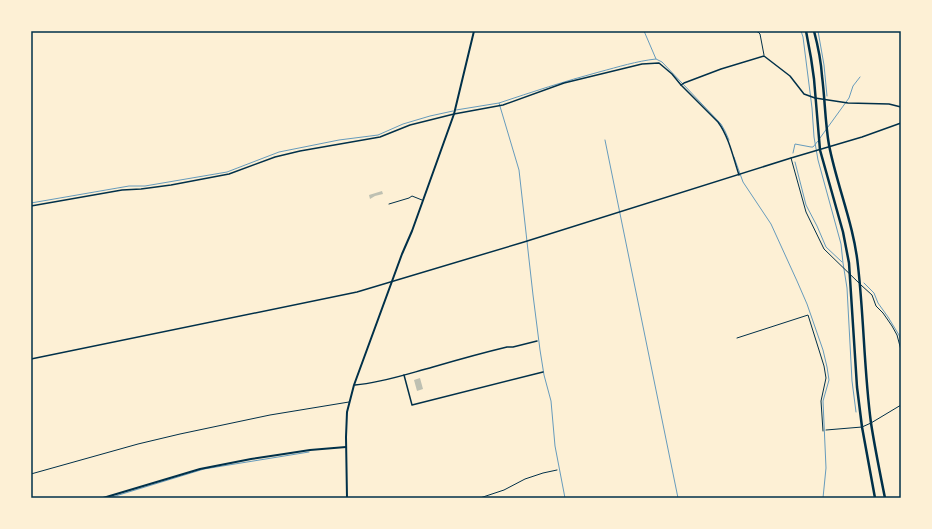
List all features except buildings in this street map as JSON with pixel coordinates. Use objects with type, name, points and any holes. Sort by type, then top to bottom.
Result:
[{"type":"main road","points":[[806,31],[811,58],[820,150],[843,232],[849,263],[857,387],[862,427],[876,498]]},
{"type":"main road","points":[[814,31],[822,75],[830,147],[854,239],[860,284],[867,388],[871,423],[876,456],[886,498]]},
{"type":"street","points":[[347,498],[347,412],[354,386],[454,114],[474,31]]},
{"type":"street","points":[[681,85],[721,69],[764,56],[790,76],[804,94],[815,98],[848,103],[889,104],[901,107]]},
{"type":"street","points":[[31,206],[122,190],[171,185],[229,174],[276,157],[300,151],[380,137],[410,125],[454,114],[503,106],[564,83],[642,64],[659,63],[672,74],[722,127],[728,139],[739,175]]},
{"type":"street","points":[[31,360],[357,292],[791,158],[862,138],[901,123]]},
{"type":"street","points":[[354,386],[404,375],[466,357],[537,341]]},
{"type":"street","points":[[404,375],[412,405],[543,372]]},
{"type":"street","points":[[103,498],[200,469],[284,454],[346,447]]},
{"type":"lane","points":[[755,31],[760,34],[764,56]]},
{"type":"lane","points":[[791,158],[806,212],[824,249],[872,295],[876,306],[892,326],[897,335],[901,350]]},
{"type":"lane","points":[[389,204],[412,196],[423,201]]},
{"type":"lane","points":[[737,338],[808,315],[824,366],[826,378],[822,401],[823,430]]},
{"type":"lane","points":[[31,474],[138,444],[180,434],[270,415],[350,402]]},
{"type":"lane","points":[[826,430],[854,429],[862,427],[901,405]]},
{"type":"lane","points":[[480,498],[504,490],[525,479],[557,470]]},
{"type":"waterway","points":[[565,498],[555,446],[551,401],[544,375],[540,350],[519,170],[499,103],[586,75],[656,59],[644,31]]},
{"type":"waterway","points":[[801,31],[818,160],[841,244],[847,288],[852,381],[856,412]]},
{"type":"waterway","points":[[818,31],[824,65],[827,96]]},
{"type":"waterway","points":[[656,59],[662,62],[721,124],[729,140]]},
{"type":"waterway","points":[[820,138],[849,98],[853,86],[860,77]]},
{"type":"waterway","points":[[456,110],[499,103]]},
{"type":"waterway","points":[[31,203],[129,186],[145,186],[227,172],[279,152],[339,140],[378,135],[403,124],[453,111]]},
{"type":"waterway","points":[[605,140],[678,498]]},
{"type":"waterway","points":[[793,153],[795,144],[813,147],[818,141]]},
{"type":"waterway","points":[[734,157],[743,182],[771,224],[807,304],[823,350],[829,380],[823,401],[826,468],[823,498]]},
{"type":"waterway","points":[[795,162],[806,205],[826,247],[842,262]]},
{"type":"waterway","points":[[864,283],[874,293],[878,303],[899,335],[901,341]]},
{"type":"waterway","points":[[109,498],[204,469],[309,452]]}]
